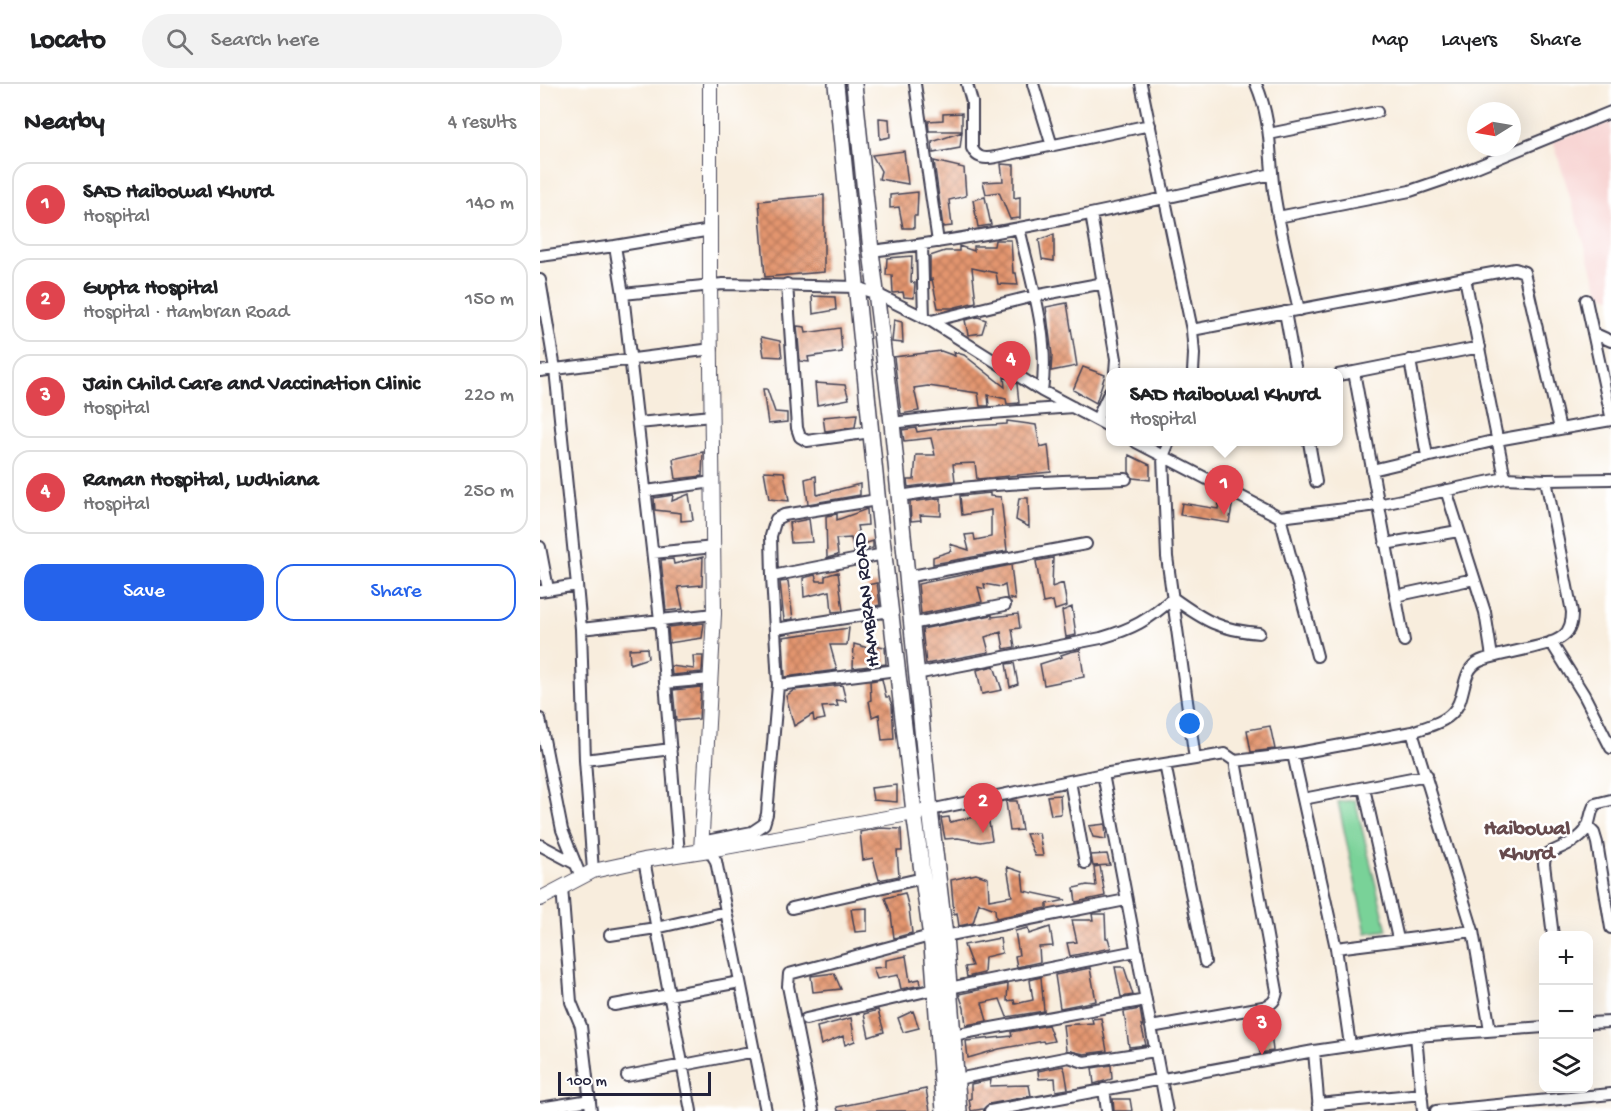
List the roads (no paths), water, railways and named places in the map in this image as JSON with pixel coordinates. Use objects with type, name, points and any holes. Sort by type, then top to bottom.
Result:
[{"type":"main road","name":"HAMBRAN ROAD","points":[[836,84],[897,670],[923,879],[938,936]]},
{"type":"main road","name":"HAMBRAN ROAD","points":[[854,84],[892,423],[930,810],[942,989],[944,1111]]},
{"type":"main road","name":"HAMBRAN ROAD","points":[[942,989],[953,1035],[959,1111]]},
{"type":"street","points":[[710,84],[711,230],[717,284],[712,349],[714,614],[711,679],[711,846],[716,861],[766,1111]]},
{"type":"street","points":[[915,84],[938,242]]},
{"type":"street","points":[[967,84],[972,102],[972,148],[979,157],[996,158],[1150,125]]},
{"type":"street","points":[[1033,84],[1052,146]]},
{"type":"street","points":[[1141,84],[1192,330],[1193,368]]},
{"type":"street","points":[[1256,84],[1269,124],[1272,174],[1278,217],[1299,310]]},
{"type":"street","points":[[1269,134],[1377,112]]},
{"type":"street","points":[[1278,217],[1410,191],[1454,176],[1611,112]]},
{"type":"street","points":[[871,251],[922,245],[1019,228],[1272,174]]},
{"type":"street","points":[[1091,214],[1116,359],[1115,368]]},
{"type":"street","points":[[1019,228],[1034,296],[1044,360],[1042,391]]},
{"type":"street","points":[[540,256],[711,230]]},
{"type":"street","points":[[922,245],[928,319]]},
{"type":"street","points":[[615,246],[623,294],[660,620],[679,854]]},
{"type":"street","points":[[1192,330],[1521,269],[1524,272],[1560,429]]},
{"type":"street","points":[[1465,278],[1505,478]]},
{"type":"street","points":[[540,280],[555,369],[581,629],[587,874]]},
{"type":"street","points":[[928,319],[1104,283]]},
{"type":"street","points":[[623,294],[717,284],[856,287],[877,294],[928,319],[1042,391],[1106,425]]},
{"type":"street","points":[[787,284],[797,429],[800,437],[807,441],[871,432]]},
{"type":"street","points":[[1372,470],[1497,440],[1611,418],[1586,300]]},
{"type":"street","points":[[1285,312],[1295,368]]},
{"type":"street","points":[[1593,333],[1611,341]]},
{"type":"street","points":[[1343,374],[1480,347]]},
{"type":"street","points":[[540,371],[712,349]]},
{"type":"street","points":[[1410,360],[1427,456]]},
{"type":"street","points":[[1354,372],[1404,642]]},
{"type":"street","points":[[1096,419],[1106,399]]},
{"type":"street","points":[[892,423],[1073,407]]},
{"type":"street","points":[[638,423],[712,416]]},
{"type":"street","points":[[1144,446],[1280,517],[1378,505],[1505,478],[1611,479]]},
{"type":"street","points":[[1167,446],[1163,457],[1167,557],[1195,759]]},
{"type":"street","points":[[1310,446],[1316,482]]},
{"type":"street","points":[[899,496],[948,488],[1012,483],[1126,479]]},
{"type":"street","points":[[540,899],[587,874],[759,836],[930,810],[1103,774],[1225,754],[1235,761],[1293,754],[1412,732],[1448,717],[1455,711],[1470,669],[1475,664],[1492,657],[1558,640],[1568,631],[1572,622],[1572,612],[1546,480]]},
{"type":"street","points":[[646,491],[713,482]]},
{"type":"street","points":[[1446,490],[1485,612],[1492,657]]},
{"type":"street","points":[[759,836],[767,814],[778,685],[771,536],[776,519],[784,515],[878,500]]},
{"type":"street","points":[[1280,517],[1317,656]]},
{"type":"street","points":[[1385,544],[1458,531]]},
{"type":"street","points":[[906,577],[1086,544]]},
{"type":"street","points":[[540,547],[544,590],[577,585]]},
{"type":"street","points":[[652,553],[714,547]]},
{"type":"street","points":[[772,576],[885,554]]},
{"type":"street","points":[[1395,596],[1474,579]]},
{"type":"street","points":[[1173,598],[1213,625],[1229,630],[1259,633]]},
{"type":"street","points":[[916,674],[1101,638],[1128,630],[1144,622],[1173,598]]},
{"type":"street","points":[[911,624],[1005,605]]},
{"type":"street","points":[[775,629],[890,611]]},
{"type":"street","points":[[581,629],[714,614]]},
{"type":"street","points":[[1551,642],[1584,695],[1611,748]]},
{"type":"street","points":[[778,685],[897,670]]},
{"type":"street","points":[[665,683],[711,679]]},
{"type":"street","points":[[540,719],[562,830],[574,862]]},
{"type":"street","points":[[1412,732],[1473,931],[1490,1030]]},
{"type":"street","points":[[585,760],[671,749]]},
{"type":"street","points":[[1293,754],[1336,948],[1350,1046]]},
{"type":"street","points":[[1151,1027],[1268,1006],[1276,999],[1277,991],[1235,761]]},
{"type":"street","points":[[1165,764],[1205,962]]},
{"type":"street","points":[[1103,774],[1167,1111]]},
{"type":"street","points":[[1303,799],[1426,776]]},
{"type":"street","points":[[1070,781],[1086,863]]},
{"type":"street","points":[[1364,788],[1398,939]]},
{"type":"street","points":[[1552,931],[1544,860],[1549,853],[1577,838],[1587,826],[1595,804],[1611,800]]},
{"type":"street","points":[[1587,826],[1594,833],[1597,843],[1611,928]]},
{"type":"street","points":[[540,845],[574,862],[587,874]]},
{"type":"street","points":[[644,860],[691,1111]]},
{"type":"street","points":[[792,908],[923,879]]},
{"type":"street","points":[[540,1108],[590,1106],[581,1026],[572,1008],[570,995],[562,887]]},
{"type":"street","points":[[813,1111],[788,986],[789,974],[938,936],[1126,900]]},
{"type":"street","points":[[610,935],[656,928],[726,912]]},
{"type":"street","points":[[1336,948],[1473,931]]},
{"type":"street","points":[[806,1019],[942,989],[1136,951]]},
{"type":"street","points":[[614,1005],[740,982]]},
{"type":"street","points":[[953,1035],[1146,1000]]},
{"type":"street","points":[[1593,1023],[1611,1022]]},
{"type":"street","points":[[990,1111],[1314,1051],[1416,1036],[1539,1027]]},
{"type":"street","points":[[1416,1036],[1424,1111]]},
{"type":"street","points":[[627,1076],[755,1051]]},
{"type":"street","points":[[957,1079],[1069,1057],[1084,1062],[1155,1051]]},
{"type":"street","points":[[1314,1051],[1319,1108],[1422,1094]]},
{"type":"street","points":[[1104,1089],[1107,1111]]},
{"type":"street","points":[[1436,1111],[1546,1106],[1611,1094]]},
{"type":"place","name":"Raman Hospital, Ludhiana","points":[[1011,391]]},
{"type":"place","name":"SAD Haibowal Khurd","points":[[1224,515]]},
{"type":"place","name":"Gupta Hospital","points":[[983,833]]},
{"type":"place","name":"Jain Child Care and Vaccination Clinic","points":[[1262,1055]]},
{"type":"district","name":"Haibowal Khurd","points":[[1527,842]]}]
